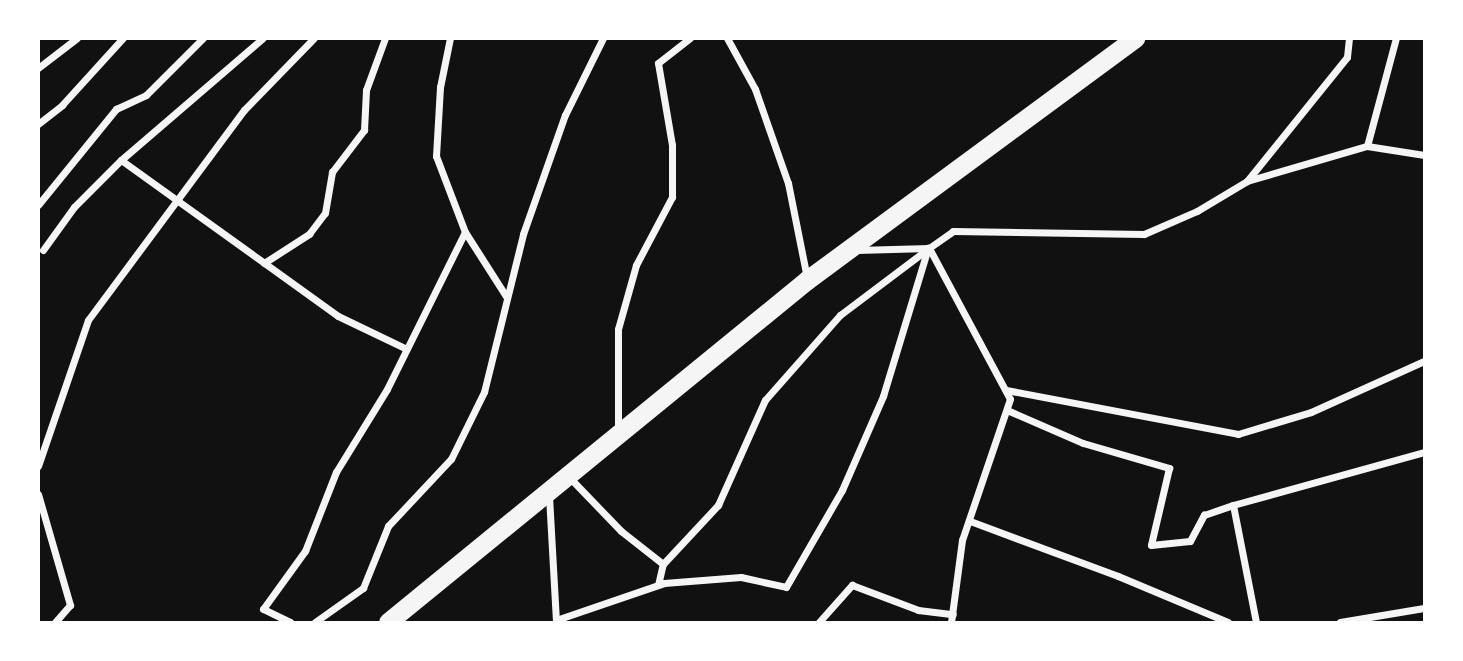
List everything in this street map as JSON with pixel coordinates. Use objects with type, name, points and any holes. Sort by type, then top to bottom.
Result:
[{"type":"highway","points":[[388,622],[807,280],[1124,42]]},
{"type":"street","points":[[38,68],[77,38]]},
{"type":"street","points":[[38,124],[62,105],[123,38]]},
{"type":"street","points":[[38,205],[116,109],[146,95],[203,38]]},
{"type":"street","points":[[43,250],[74,207],[121,160],[263,38]]},
{"type":"street","points":[[38,466],[88,320],[244,110],[314,38]]},
{"type":"street","points":[[264,263],[309,234],[325,213],[332,172],[364,130],[366,90],[384,38]]},
{"type":"street","points":[[450,38],[440,87],[436,156],[465,232],[506,296]]},
{"type":"street","points":[[315,622],[363,588],[388,526],[451,459],[484,392],[523,234],[565,115],[603,38]]},
{"type":"street","points":[[618,435],[618,329],[636,265],[672,197],[672,145],[658,63],[690,38]]},
{"type":"street","points":[[727,38],[755,89],[788,183],[807,280]]},
{"type":"street","points":[[1247,181],[1347,57],[1349,38]]},
{"type":"street","points":[[1367,146],[1396,38]]},
{"type":"street","points":[[658,585],[663,564],[718,505],[765,400],[840,314],[953,231],[1144,234],[1197,211],[1247,181],[1367,146],[1424,155]]},
{"type":"street","points":[[121,160],[338,316],[407,349]]},
{"type":"street","points":[[290,622],[263,609],[305,551],[336,472],[407,349],[465,232]]},
{"type":"street","points":[[848,250],[929,248]]},
{"type":"street","points":[[929,248],[1010,399],[962,540],[951,622]]},
{"type":"street","points":[[548,492],[556,621],[658,585],[741,576],[786,587],[842,490],[883,396],[929,248]]},
{"type":"street","points":[[1006,390],[1238,434],[1311,412],[1424,361]]},
{"type":"street","points":[[1007,410],[1093,447],[1169,468],[1151,545],[1190,541],[1204,515],[1233,505],[1424,452]]},
{"type":"street","points":[[568,476],[621,531],[663,564]]},
{"type":"street","points":[[38,494],[70,605],[55,622]]},
{"type":"street","points":[[1233,505],[1256,622]]},
{"type":"street","points":[[970,521],[1118,576],[1228,622]]},
{"type":"street","points":[[819,622],[852,585],[918,610],[953,614]]},
{"type":"street","points":[[1340,622],[1424,608]]}]
